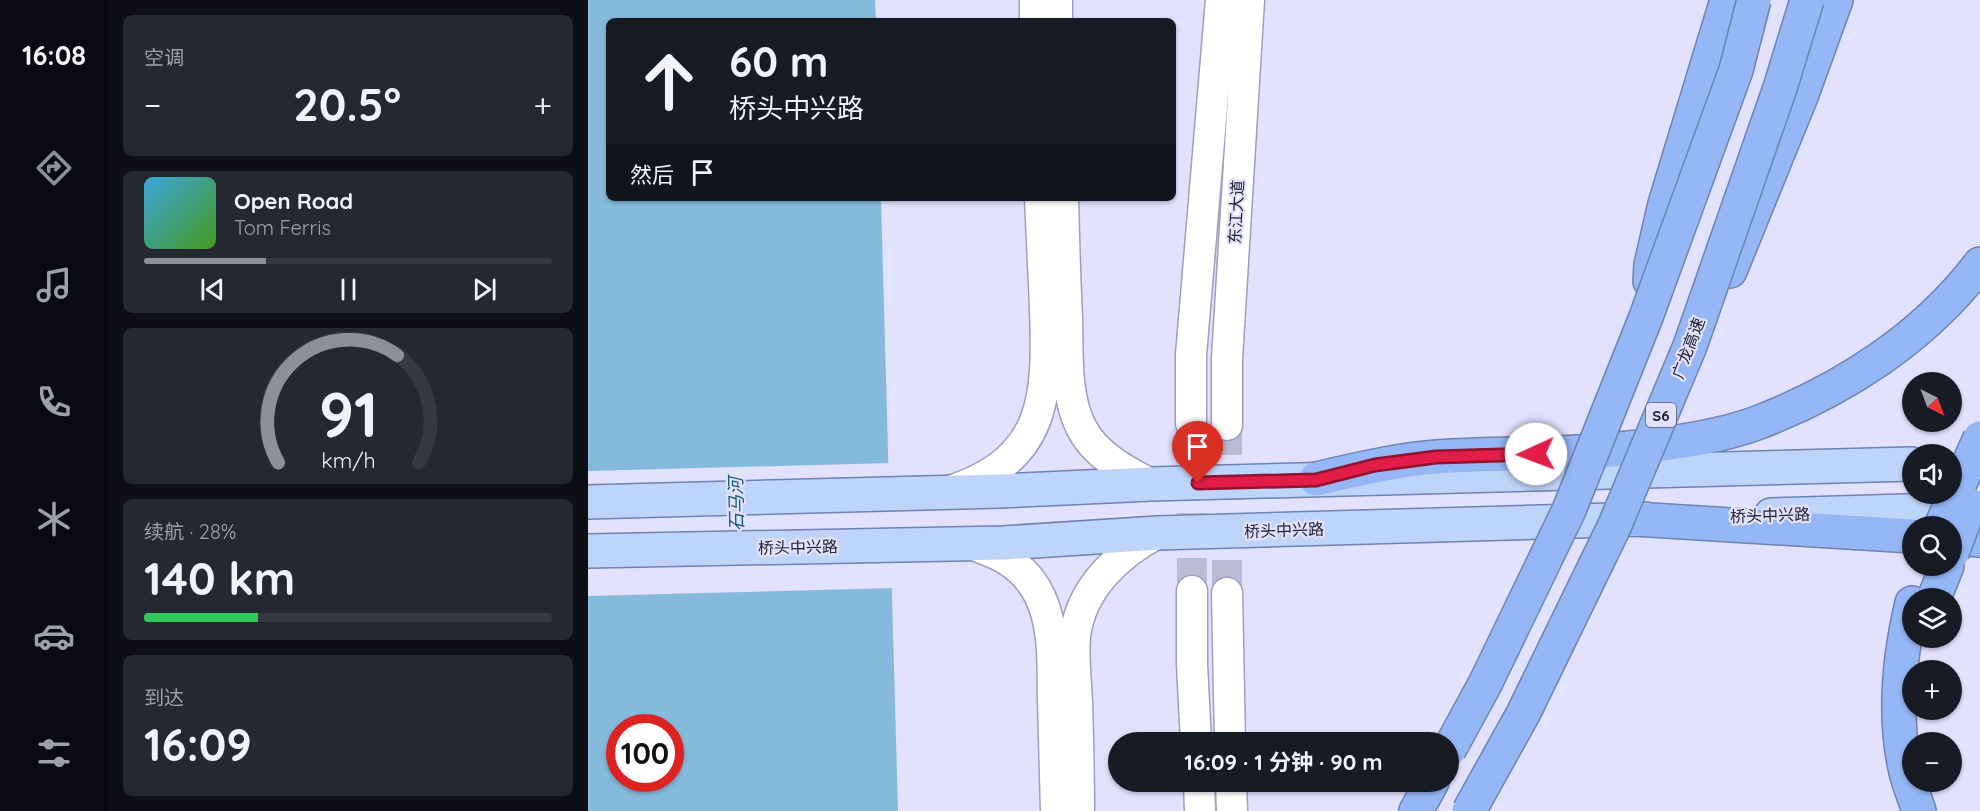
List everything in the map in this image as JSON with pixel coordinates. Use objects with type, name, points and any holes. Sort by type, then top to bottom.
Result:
[{"type":"highway","points":[[1646,317],[1651,265],[1665,204],[1727,0]]},
{"type":"highway","points":[[1459,732],[1485,684],[1569,510],[1646,317],[1736,70],[1754,0]]},
{"type":"highway","name":"广龙高速","points":[[1469,811],[1523,714],[1614,527],[1690,346],[1780,88],[1807,0]]},
{"type":"highway","points":[[1690,346],[1723,286],[1744,238],[1802,94],[1836,0]]},
{"type":"highway","points":[[1316,480],[1375,465],[1436,457],[1618,450],[1687,441],[1755,423],[1823,394],[1882,359],[1934,315],[1980,264]]},
{"type":"highway","points":[[1945,516],[1980,438]]},
{"type":"highway","points":[[1962,528],[1980,482]]},
{"type":"highway","points":[[1634,519],[1902,535]]},
{"type":"highway","points":[[1962,539],[1980,540]]},
{"type":"highway","points":[[1903,648],[1899,678],[1899,720],[1906,771],[1919,811]]},
{"type":"highway","points":[[1416,811],[1426,792]]},
{"type":"highway","points":[[1934,792],[1940,811]]},
{"type":"main road","points":[[1035,0],[1035,18]]},
{"type":"main road","points":[[1057,0],[1058,18]]},
{"type":"main road","name":"东江大道","points":[[1191,423],[1191,355],[1221,0]]},
{"type":"main road","name":"东江大道","points":[[1227,425],[1227,359],[1250,0]]},
{"type":"main road","points":[[999,480],[1031,431],[1042,406],[1046,369],[1040,201]]},
{"type":"main road","points":[[1063,201],[1068,365],[1078,418],[1081,427],[1094,445],[1111,461],[1128,473],[1151,484]]},
{"type":"main road","points":[[1962,463],[1980,462]]},
{"type":"main road","points":[[588,502],[945,492],[999,480],[1151,484],[1902,464]]},
{"type":"main road","name":"桥头中兴路","points":[[588,551],[969,543],[1001,549],[1158,533],[1980,508]]},
{"type":"main road","points":[[1079,811],[1075,636],[1083,606],[1091,591],[1119,558],[1135,545],[1158,533]]},
{"type":"main road","points":[[1001,549],[1024,574],[1046,609],[1052,638],[1056,811]]},
{"type":"main road","points":[[1191,591],[1195,732]]},
{"type":"main road","points":[[1227,593],[1230,732]]},
{"type":"main road","points":[[1199,792],[1200,811]]},
{"type":"main road","points":[[1231,792],[1232,811]]},
{"type":"water","name":"石马河","points":[[588,0],[875,0],[876,18],[606,18],[606,201],[881,201],[898,811],[588,811]]},
{"type":"pier","points":[[891,463],[894,588],[588,596],[588,471]]},
{"type":"tunnel","points":[[1191,423],[1192,591]]},
{"type":"tunnel","points":[[1227,425],[1227,593]]},
{"type":"route","points":[[1198,483],[1316,480],[1375,465],[1436,457],[1536,454]]}]
